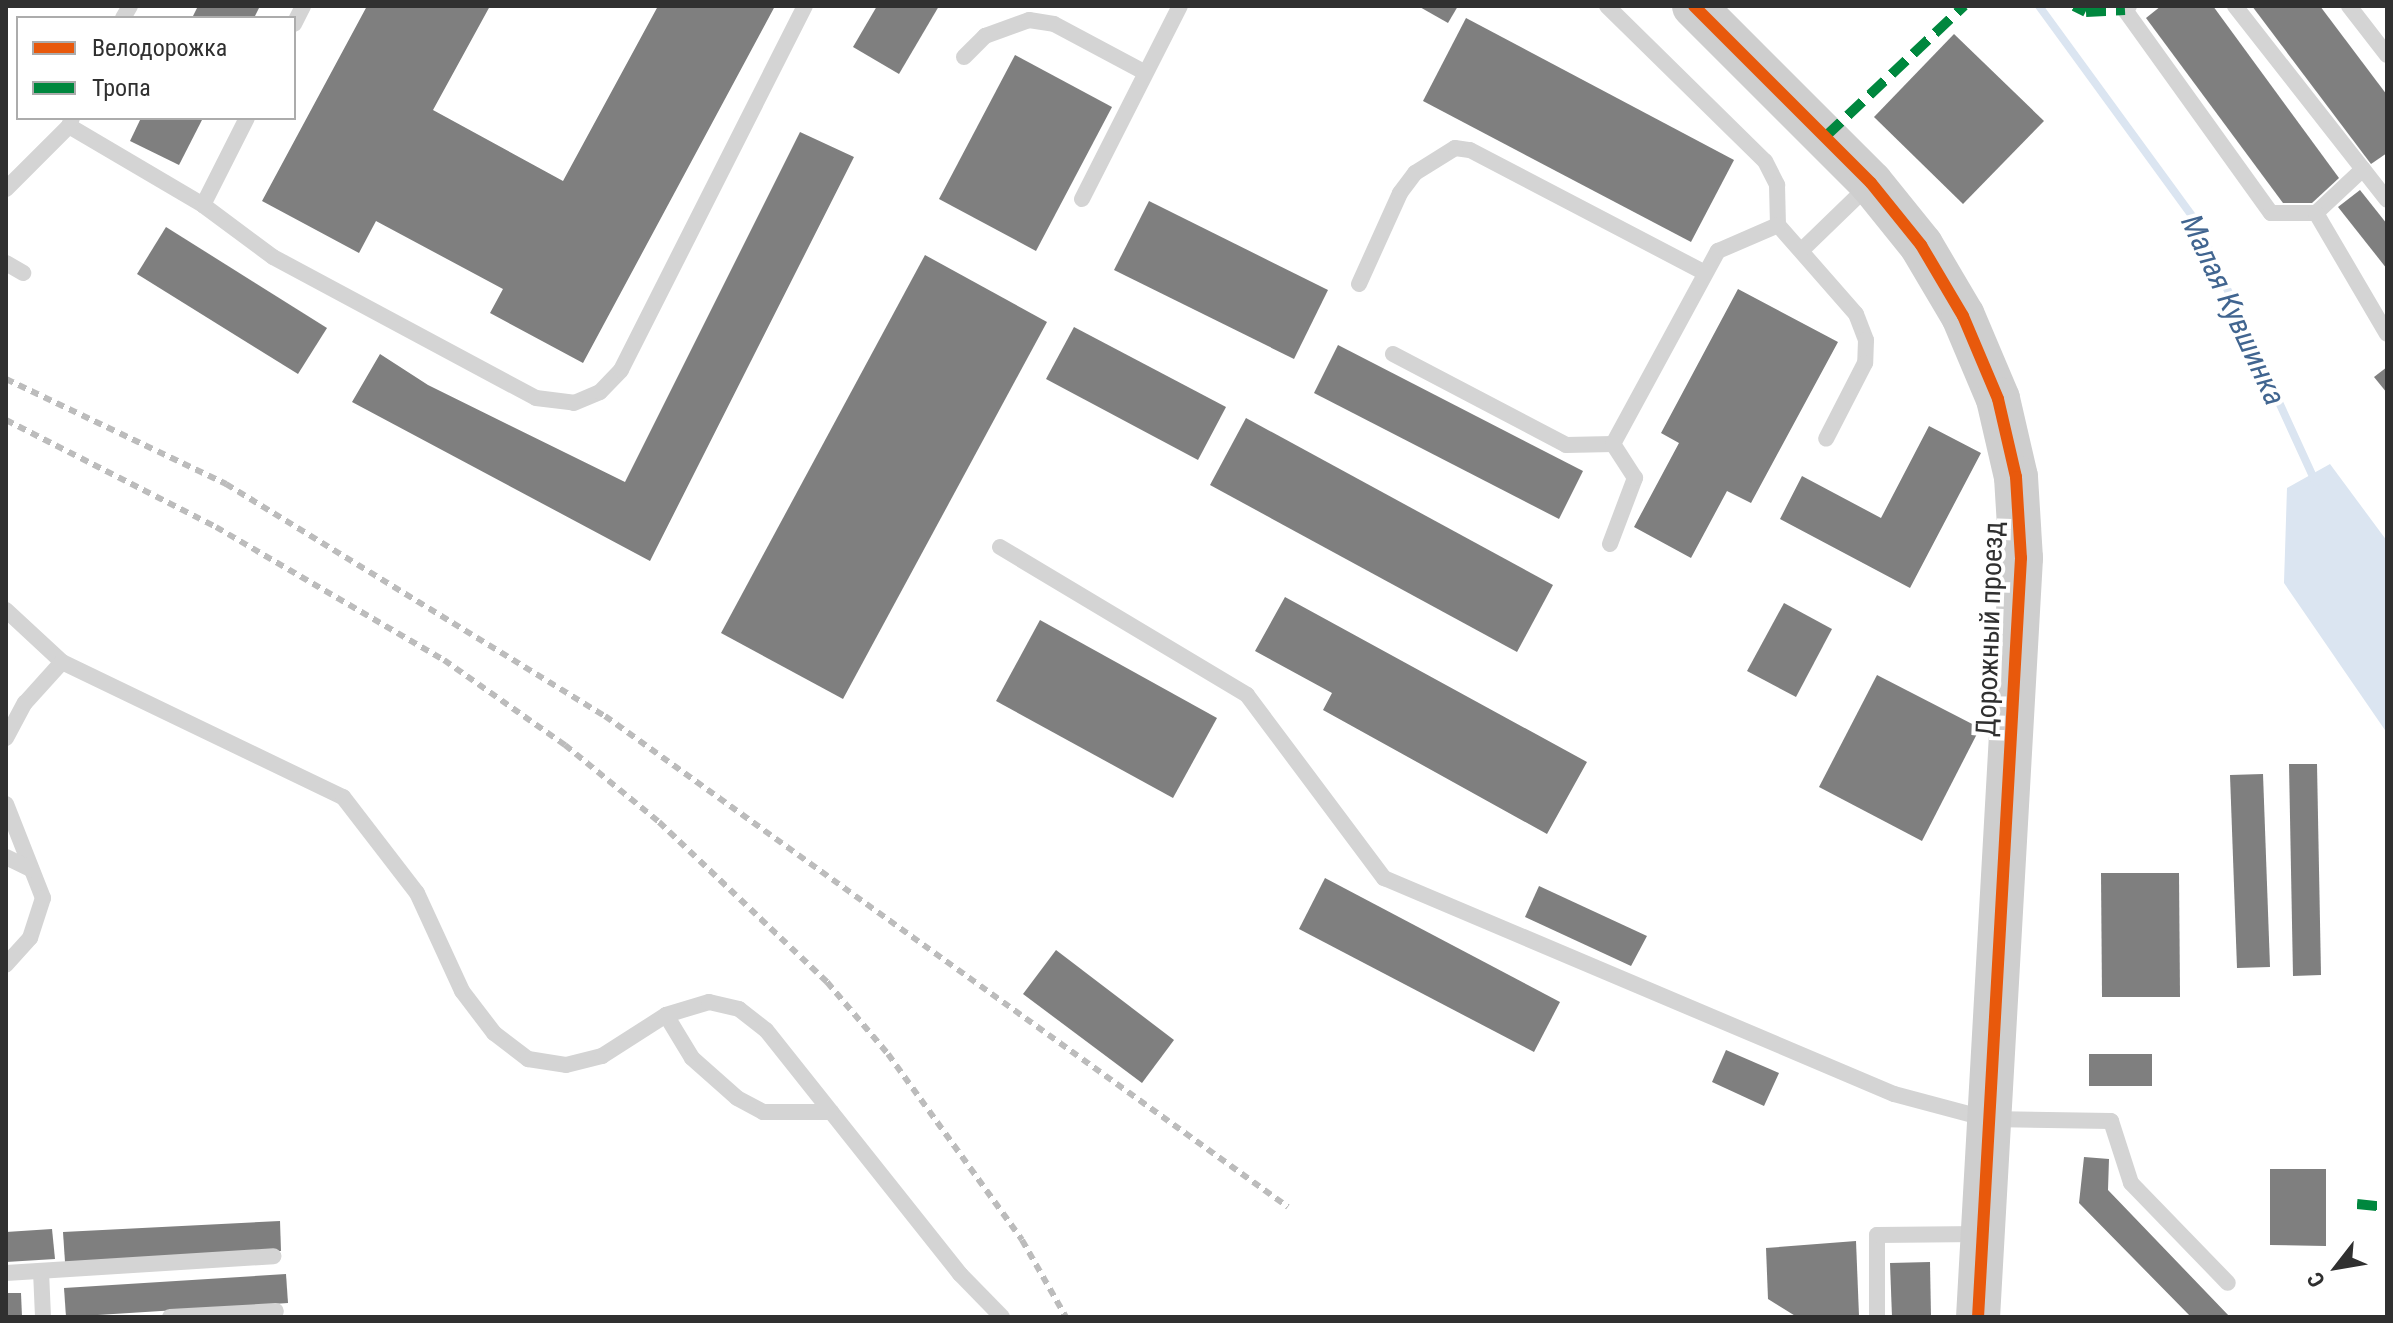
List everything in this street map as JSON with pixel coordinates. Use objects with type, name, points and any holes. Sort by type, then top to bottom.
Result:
[{"type":"street","name":"Дорожный проезд","points":[[1694,6],[1871,183],[1921,245],[1963,316],[1998,399],[2016,477],[2021,558],[1978,1317]]},
{"type":"lane","points":[[6,189],[70,122],[203,205],[273,257],[536,398],[574,403],[600,392],[621,370],[805,6]]},
{"type":"lane","points":[[1082,199],[1180,6]]},
{"type":"lane","points":[[1607,6],[1765,161],[1777,185],[1778,225],[1804,248],[1856,314],[1866,340],[1865,363],[1826,439]]},
{"type":"lane","points":[[2129,6],[2125,10],[2271,213],[2316,213],[2367,175],[2387,169]]},
{"type":"lane","points":[[2235,6],[2387,200]]},
{"type":"lane","points":[[2349,6],[2387,55]]},
{"type":"lane","points":[[964,57],[985,36],[1029,20],[1054,24],[1144,72]]},
{"type":"lane","points":[[203,205],[246,120]]},
{"type":"lane","points":[[1359,284],[1400,193],[1415,173],[1455,148],[1470,150],[1703,272]]},
{"type":"lane","points":[[1804,248],[1871,183]]},
{"type":"lane","points":[[2316,213],[2387,334]]},
{"type":"lane","points":[[1613,444],[1703,272],[1735,239],[1778,225]]},
{"type":"lane","points":[[6,263],[23,273]]},
{"type":"lane","points":[[1393,354],[1566,445],[1613,444]]},
{"type":"lane","points":[[1610,544],[1635,478],[1613,444]]},
{"type":"lane","points":[[1000,547],[1247,695],[1384,878],[1894,1094],[1988,1119],[2111,1121],[2131,1183],[2228,1283]]},
{"type":"lane","points":[[6,610],[62,662],[343,797],[417,893],[462,991],[494,1033],[528,1059],[566,1065],[602,1056],[666,1015],[709,1002],[739,1009],[766,1030],[1002,1317]]},
{"type":"lane","points":[[6,738],[25,703],[62,662]]},
{"type":"lane","points":[[6,804],[43,898],[30,938],[6,965]]},
{"type":"lane","points":[[6,857],[31,869]]},
{"type":"lane","points":[[666,1015],[692,1058],[737,1098],[763,1112],[831,1112]]},
{"type":"lane","points":[[1877,1317],[1877,1235],[1981,1234]]},
{"type":"lane","points":[[6,1273],[273,1256]]},
{"type":"lane","points":[[41,1271],[43,1317]]},
{"type":"lane","points":[[170,1317],[276,1311]]},
{"type":"shaded area","points":[[2330,464],[2387,541],[2387,733],[2284,583],[2287,488]]},
{"type":"building","points":[[198,6],[260,6],[255,16],[193,16]]},
{"type":"building","points":[[367,6],[490,6],[433,110],[563,181],[658,6],[775,6],[583,363],[490,313],[503,289],[376,221],[359,253],[262,201]]},
{"type":"building","points":[[877,6],[939,6],[899,74],[853,47]]},
{"type":"building","points":[[1418,6],[1458,6],[1448,23]]},
{"type":"building","points":[[2161,6],[2213,6],[2339,178],[2312,203],[2283,203],[2146,18]]},
{"type":"building","points":[[2252,6],[2320,6],[2387,95],[2387,153],[2371,164]]},
{"type":"building","points":[[1466,18],[1734,160],[1691,242],[1423,101]]},
{"type":"building","points":[[1954,34],[2044,121],[1963,204],[1874,117]]},
{"type":"building","points":[[1015,55],[1112,107],[1036,251],[939,199]]},
{"type":"building","points":[[140,120],[202,120],[179,165],[130,141]]},
{"type":"building","points":[[800,132],[854,157],[650,561],[352,402],[380,354],[428,385],[625,482]]},
{"type":"building","points":[[2360,190],[2387,224],[2387,269],[2338,207]]},
{"type":"building","points":[[1149,201],[1328,290],[1294,359],[1114,270]]},
{"type":"building","points":[[166,227],[327,328],[298,374],[137,274]]},
{"type":"building","points":[[925,255],[1047,322],[843,699],[721,633]]},
{"type":"building","points":[[1738,289],[1838,342],[1751,503],[1727,491],[1691,558],[1634,527],[1679,443],[1661,433]]},
{"type":"building","points":[[1074,327],[1226,407],[1198,460],[1046,379]]},
{"type":"building","points":[[1338,345],[1583,471],[1559,519],[1314,393]]},
{"type":"building","points":[[2387,367],[2387,393],[2374,377]]},
{"type":"building","points":[[1246,418],[1553,585],[1517,652],[1210,485]]},
{"type":"building","points":[[1929,426],[1981,453],[1910,588],[1780,519],[1802,476],[1881,518]]},
{"type":"building","points":[[1285,597],[1587,762],[1547,834],[1323,710],[1332,693],[1255,651]]},
{"type":"building","points":[[1784,603],[1832,629],[1796,697],[1747,671]]},
{"type":"building","points":[[1040,620],[1217,718],[1173,798],[996,701]]},
{"type":"building","points":[[1877,675],[1980,728],[1922,841],[1819,787]]},
{"type":"building","points":[[2289,764],[2317,764],[2321,975],[2293,976]]},
{"type":"building","points":[[2263,774],[2270,967],[2237,968],[2230,775]]},
{"type":"building","points":[[2101,873],[2179,873],[2180,997],[2102,997]]},
{"type":"building","points":[[1325,878],[1560,1002],[1534,1052],[1299,929]]},
{"type":"building","points":[[1539,886],[1647,936],[1631,966],[1525,917]]},
{"type":"building","points":[[1056,950],[1174,1040],[1142,1083],[1023,994]]},
{"type":"building","points":[[1726,1050],[1779,1073],[1764,1106],[1712,1082]]},
{"type":"building","points":[[2089,1054],[2152,1054],[2152,1086],[2089,1086]]},
{"type":"building","points":[[2084,1157],[2109,1159],[2108,1190],[2230,1317],[2191,1317],[2079,1203]]},
{"type":"building","points":[[2270,1169],[2326,1169],[2326,1246],[2270,1245]]},
{"type":"building","points":[[280,1221],[281,1251],[65,1262],[63,1232]]},
{"type":"building","points":[[52,1229],[55,1259],[6,1262],[6,1232]]},
{"type":"building","points":[[1856,1241],[1859,1316],[1797,1317],[1768,1299],[1766,1248]]},
{"type":"building","points":[[1930,1262],[1931,1317],[1892,1317],[1890,1263]]},
{"type":"building","points":[[286,1274],[288,1303],[66,1317],[64,1288]]},
{"type":"building","points":[[6,1293],[21,1293],[22,1317],[6,1317]]},
{"type":"waterway","name":"Малая Кувшинка","points":[[2039,6],[2196,221],[2316,483]]},
{"type":"railway","points":[[6,379],[226,484],[605,716],[1288,1207]]},
{"type":"railway","points":[[6,420],[216,527],[444,660],[565,745],[659,822],[827,982],[888,1054],[1022,1240],[1066,1317]]},
{"type":"marked path","points":[[1826,136],[1964,6]]},
{"type":"marked path","points":[[2074,6],[2086,12],[2125,10]]},
{"type":"marked path","points":[[2357,1204],[2387,1207]]},
{"type":"cycle path","points":[[1694,6],[1871,183],[1921,245],[1963,316],[1998,399],[2016,477],[2021,558],[1978,1317]]}]
